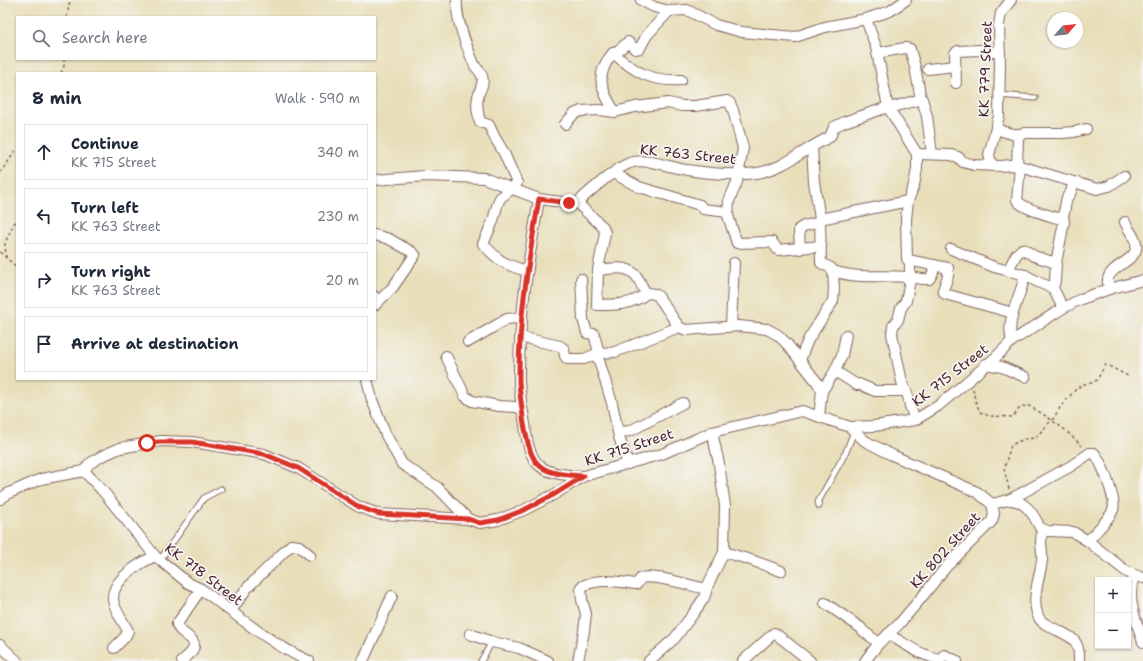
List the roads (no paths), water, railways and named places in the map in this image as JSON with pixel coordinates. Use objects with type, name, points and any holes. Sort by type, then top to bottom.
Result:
[{"type":"street","points":[[457,0],[456,7],[461,28],[476,67],[482,77],[477,106],[480,122],[489,125],[504,153],[517,183],[500,198],[496,206],[493,221],[483,244],[500,262],[527,271]]},
{"type":"street","points":[[641,0],[654,7],[669,11],[687,10],[716,25],[742,32],[795,36],[825,27],[866,19],[890,11],[906,0]]},
{"type":"street","name":"KK 779 Street","points":[[992,166],[989,155],[999,116],[999,25],[1001,13],[1011,0]]},
{"type":"street","points":[[615,112],[605,96],[601,81],[603,67],[613,52],[617,52],[628,42],[635,49],[640,48],[647,35],[669,11]]},
{"type":"street","points":[[866,19],[877,53],[889,108],[917,154],[917,169],[914,185],[908,201],[907,260],[948,268],[948,276],[944,290],[945,294],[1013,313]]},
{"type":"street","points":[[877,53],[906,48],[910,49],[921,99],[924,101],[932,154]]},
{"type":"street","points":[[956,82],[955,53],[958,51],[979,50],[1000,53]]},
{"type":"street","points":[[613,52],[634,69],[654,79],[669,81],[681,80]]},
{"type":"street","points":[[928,69],[955,66]]},
{"type":"street","name":"KK 763 Street","points":[[577,203],[588,192],[613,173],[631,162],[643,161],[687,170],[738,174],[758,173],[778,166],[830,137],[834,127],[844,122],[921,99]]},
{"type":"street","points":[[565,124],[574,114],[581,111],[599,110],[615,112],[635,107],[668,103],[682,106],[695,106],[727,101],[730,103],[733,110],[743,148],[736,182],[729,201],[728,212],[737,243],[772,242],[778,250],[821,246]]},
{"type":"street","points":[[996,129],[1016,134],[1062,133],[1086,128]]},
{"type":"street","points":[[1016,134],[1018,138],[1018,203],[1044,214],[1061,219],[1063,218]]},
{"type":"street","points":[[812,147],[814,182],[820,221],[821,263],[831,268],[833,271],[842,274],[929,279],[935,265]]},
{"type":"street","points":[[917,154],[944,154],[958,157],[963,162],[974,165],[1001,166],[1011,164],[1097,189],[1109,186],[1124,176]]},
{"type":"street","points":[[613,173],[639,187],[700,205],[703,209],[728,212]]},
{"type":"street","points":[[376,180],[425,176],[484,178],[539,199],[577,203],[604,227],[605,233],[598,270],[597,305],[616,305],[629,302],[647,293],[655,294],[658,296],[679,327],[686,330],[731,326],[767,329],[778,335],[787,344],[817,382],[822,391]]},
{"type":"street","points":[[1052,288],[1055,281],[1056,263],[1067,197],[1070,194],[1074,183]]},
{"type":"street","points":[[539,199],[527,271],[520,337],[519,383],[522,410],[530,451],[540,466],[553,472],[584,476]]},
{"type":"street","points":[[800,249],[799,229],[804,226],[908,201]]},
{"type":"street","points":[[1109,289],[1107,280],[1110,275],[1133,254],[1136,248],[1136,242],[1125,222]]},
{"type":"street","points":[[376,235],[389,239],[415,255],[393,286],[377,300]]},
{"type":"street","points":[[951,249],[994,267],[1025,275],[1052,288],[1063,308]]},
{"type":"street","points":[[1008,270],[1016,255],[1022,249],[1034,256],[1056,263]]},
{"type":"street","points":[[910,261],[910,277],[906,301],[901,308],[898,320],[893,326],[892,334],[899,370],[915,420]]},
{"type":"street","points":[[731,326],[734,263]]},
{"type":"street","points":[[598,270],[627,269],[632,271],[637,276],[647,293]]},
{"type":"street","points":[[800,360],[808,340],[833,301],[833,271]]},
{"type":"street","points":[[1012,341],[1009,333],[1013,313],[1020,296],[1025,275]]},
{"type":"street","points":[[581,279],[583,319],[586,333],[594,334],[628,464]]},
{"type":"street","name":"KK 715 Street","points":[[84,471],[89,464],[120,448],[160,442],[192,442],[264,454],[298,468],[359,507],[379,514],[468,519],[480,523],[498,520],[524,510],[555,494],[584,476],[662,454],[712,432],[802,411],[852,429],[915,420],[938,406],[996,357],[1012,341],[1063,308],[1081,299],[1109,289],[1143,280]]},
{"type":"street","points":[[468,342],[507,319],[516,318],[522,320]]},
{"type":"street","points":[[520,337],[560,346],[564,349],[567,359],[584,359],[598,354],[615,352],[679,327]]},
{"type":"street","points":[[819,416],[822,391],[835,371],[842,355],[846,335]]},
{"type":"street","points":[[446,356],[465,396],[472,401],[499,406],[517,407],[522,410]]},
{"type":"street","points":[[986,364],[1002,367],[1025,377]]},
{"type":"street","points":[[835,371],[857,385],[859,384],[875,391],[906,391]]},
{"type":"street","points":[[367,380],[372,400],[386,435],[402,464],[437,487],[468,519]]},
{"type":"street","points":[[619,432],[630,431],[683,403]]},
{"type":"street","name":"KK 802 Street","points":[[852,429],[865,441],[892,455],[977,492],[992,504],[994,514],[992,521],[946,567],[922,597],[879,643],[865,661]]},
{"type":"street","points":[[649,661],[675,638],[704,598],[724,552],[725,506],[719,464],[712,432]]},
{"type":"street","points":[[992,504],[1009,500],[1071,466],[1090,452],[1094,453],[1110,488],[1115,505],[1114,510],[1088,541]]},
{"type":"street","points":[[0,499],[9,493],[41,478],[84,471]]},
{"type":"street","name":"KK 718 Street","points":[[84,471],[102,490],[158,558],[188,583],[201,589],[295,655],[309,661]]},
{"type":"street","points":[[1009,500],[1030,509],[1040,528],[1048,531],[1073,532],[1088,541],[1118,566],[1139,577],[1131,585],[1132,609],[1143,642]]},
{"type":"street","points":[[1043,529],[1041,542],[1043,558],[1038,581],[1036,606],[1039,619],[1072,638],[1078,644],[1080,650],[1079,661]]},
{"type":"street","points":[[231,611],[248,588],[291,545],[299,546],[310,555]]},
{"type":"street","points":[[724,552],[781,571]]},
{"type":"street","points":[[114,648],[125,637],[128,631],[117,611],[113,599],[115,591],[124,575],[141,562],[158,558]]},
{"type":"street","points":[[578,661],[586,614],[582,600],[581,587],[588,583],[606,581],[637,584],[641,578],[645,577],[662,579],[707,589]]},
{"type":"street","points":[[182,661],[193,650],[195,645],[193,640],[180,630],[177,624],[201,589]]},
{"type":"street","points":[[363,661],[392,596]]},
{"type":"street","points":[[825,603],[861,628],[879,643]]},
{"type":"street","points":[[743,661],[774,633],[810,661]]},
{"type":"street","points":[[470,634],[492,642],[519,648],[548,661]]},
{"type":"street","points":[[888,634],[919,652],[934,658],[941,659],[944,655],[957,661]]},
{"type":"street","points":[[0,645],[17,661]]},
{"type":"lane","points":[[999,95],[1035,98]]},
{"type":"lane","points":[[819,506],[818,502],[822,493],[846,452],[852,429]]},
{"type":"lane","points":[[158,558],[204,498],[221,489]]},
{"type":"lane","points":[[482,661],[492,642]]}]
